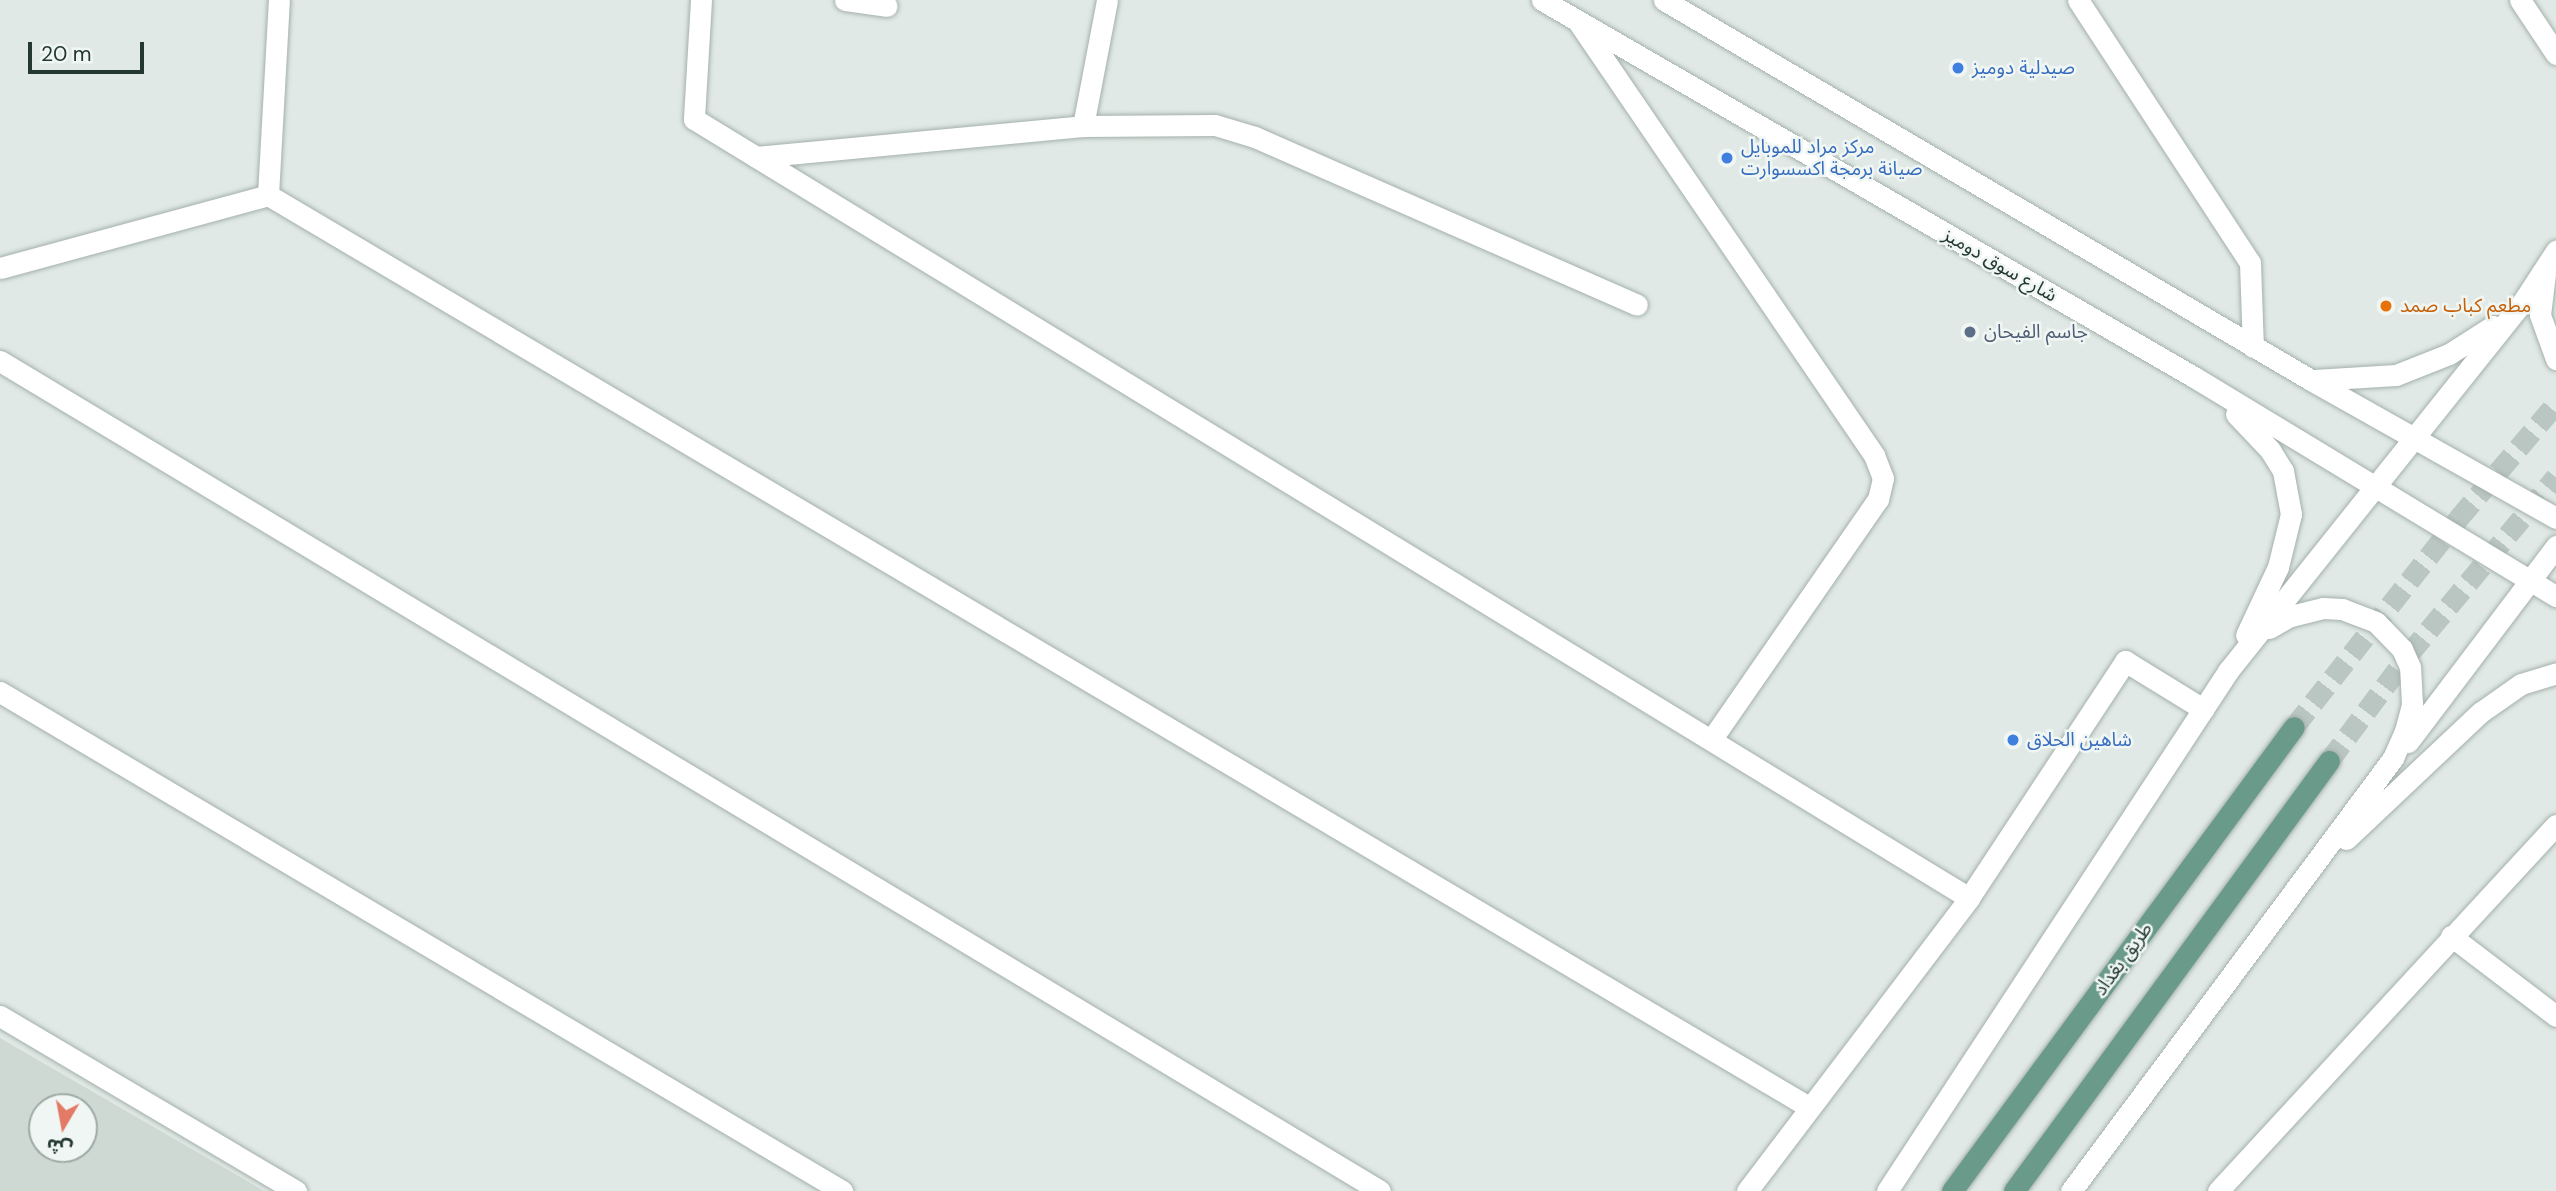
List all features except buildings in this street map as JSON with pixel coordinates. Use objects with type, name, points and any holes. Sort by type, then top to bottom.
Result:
[{"type":"main road","name":"طريق بغداد","points":[[1952,1191],[2294,727]]},
{"type":"main road","points":[[2014,1191],[2329,761]]},
{"type":"street","points":[[268,195],[279,0]]},
{"type":"street","points":[[701,0],[694,119],[1969,898]]},
{"type":"street","points":[[845,0],[887,6]]},
{"type":"street","points":[[1083,126],[1107,0]]},
{"type":"street","name":"شارع سوق دوميز","points":[[1542,0],[2194,377],[2454,536]]},
{"type":"street","points":[[1664,0],[2311,380],[2409,444],[2497,485],[2556,518]]},
{"type":"street","points":[[2078,0],[2250,263],[2253,346]]},
{"type":"street","points":[[2521,0],[2556,54]]},
{"type":"street","points":[[1577,20],[1874,455],[1883,478],[1878,499],[1711,740]]},
{"type":"street","points":[[756,157],[1083,126],[1215,125],[1255,137],[1637,305]]},
{"type":"street","points":[[0,268],[268,195],[1808,1107]]},
{"type":"street","points":[[1887,1191],[2228,671],[2524,300],[2556,252]]},
{"type":"street","points":[[2556,252],[2546,272],[2540,315],[2556,359]]},
{"type":"street","points":[[2311,380],[2376,379],[2423,366],[2471,343],[2524,300]]},
{"type":"street","points":[[0,361],[1380,1191]]},
{"type":"street","points":[[2194,377],[2270,450],[2283,471],[2290,501],[2289,529],[2278,567],[2228,671]]},
{"type":"street","points":[[2409,444],[2399,474],[2404,492],[2454,536],[2533,573],[2556,596]]},
{"type":"street","points":[[2497,485],[2542,521],[2547,544],[2533,573]]},
{"type":"street","points":[[2071,1191],[2556,545]]},
{"type":"street","points":[[2228,671],[2276,622],[2305,611],[2342,608],[2376,622],[2390,633],[2410,667],[2410,718],[2393,758],[2353,813]]},
{"type":"street","points":[[1747,1191],[1808,1107],[1969,898],[2125,662],[2203,709]]},
{"type":"street","points":[[2304,879],[2481,712],[2522,684],[2556,673]]},
{"type":"street","points":[[0,692],[842,1191]]},
{"type":"street","points":[[2220,1190],[2556,825]]},
{"type":"street","points":[[2451,936],[2556,1016]]},
{"type":"street","points":[[0,1016],[296,1191]]},
{"type":"shaded area","points":[[0,1038],[95,1093],[28,1093],[28,1163],[98,1163],[98,1095],[264,1191],[0,1191]]},
{"type":"tunnel","points":[[2294,727],[2458,519],[2556,404]]},
{"type":"tunnel","points":[[2329,761],[2409,654],[2556,477]]},
{"type":"place","name":"صيدلية دوميز","points":[[1958,68]]},
{"type":"place","name":"مركز مراد للموبايل صيانة برمجة اكسسوارت","points":[[1727,158]]},
{"type":"place","name":"مطعم كباب صمد","points":[[2386,306]]},
{"type":"place","name":"جاسم الفيحان","points":[[1970,332]]},
{"type":"place","name":"شاهين الحلاق","points":[[2013,740]]}]
